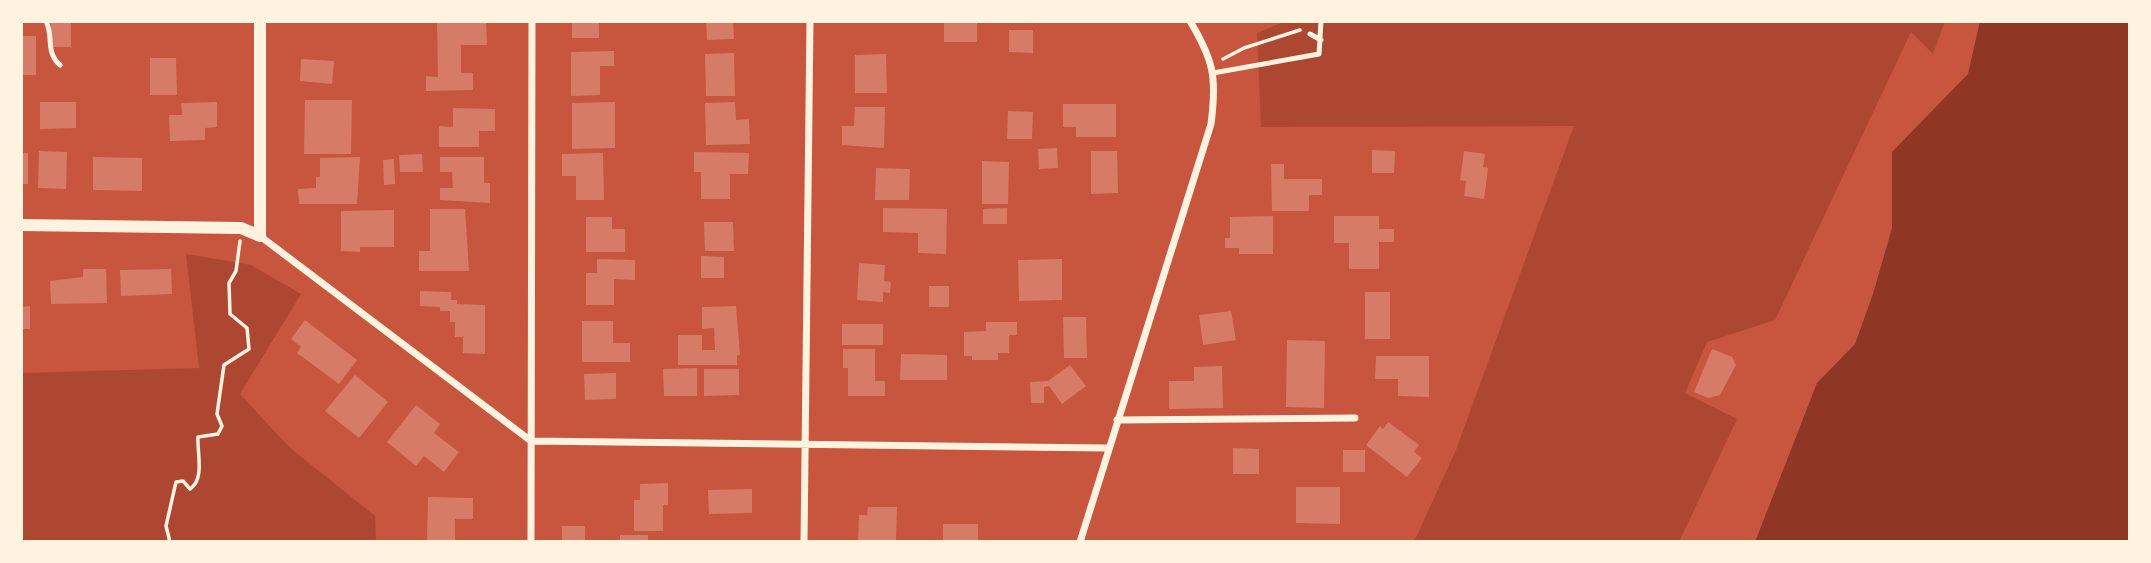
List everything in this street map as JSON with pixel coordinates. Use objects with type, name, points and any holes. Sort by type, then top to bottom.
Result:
[{"type":"street","points":[[260,21],[260,236]]},
{"type":"street","points":[[531,542],[532,21]]},
{"type":"street","points":[[804,542],[810,21]]},
{"type":"street","points":[[1080,542],[1211,124],[1213,73],[1208,51],[1190,21]]},
{"type":"street","points":[[21,225],[242,228],[260,236],[531,441],[1108,447]]},
{"type":"street","points":[[1117,420],[1355,418]]},
{"type":"lane","points":[[46,21],[50,31],[50,53],[60,65]]},
{"type":"lane","points":[[1213,73],[1319,54],[1322,49],[1321,22]]},
{"type":"lane","points":[[1310,34],[1321,40]]},
{"type":"lane","points":[[1322,49],[1332,49]]},
{"type":"path","points":[[1228,56],[1321,22]]},
{"type":"path","points":[[170,542],[166,526],[176,482],[183,481],[190,489],[195,486],[199,478],[198,437],[218,434],[222,426],[217,414],[224,366],[249,349],[247,328],[230,314],[229,283],[236,271],[242,228]]},
{"type":"shaded area","points":[[1286,21],[1945,21],[1933,54],[1911,32],[1775,320],[1707,342],[1685,393],[1737,419],[1679,542],[1414,542],[1456,450],[1574,126],[1261,127],[1257,33]]},
{"type":"shaded area","points":[[1980,21],[2130,21],[2130,542],[1755,542],[1817,383],[1855,344],[1873,294],[1892,228],[1892,152],[1968,74]]},
{"type":"shaded area","points":[[186,254],[251,265],[301,294],[240,394],[289,447],[375,516],[376,542],[21,542],[21,373],[199,368]]},
{"type":"building","points":[[51,21],[71,21],[71,47],[51,47]]},
{"type":"building","points":[[437,21],[486,21],[487,45],[461,45],[461,73],[473,73],[473,90],[426,91],[426,76],[438,77]]},
{"type":"building","points":[[572,21],[599,21],[599,38],[572,38]]},
{"type":"building","points":[[706,21],[733,21],[734,39],[707,40]]},
{"type":"building","points":[[944,21],[977,21],[977,42],[944,42]]},
{"type":"building","points":[[1009,30],[1033,30],[1033,53],[1009,52]]},
{"type":"building","points":[[21,36],[36,36],[36,75],[21,75]]},
{"type":"building","points":[[614,51],[614,66],[600,66],[600,95],[571,96],[571,52]]},
{"type":"building","points":[[734,53],[735,96],[706,96],[705,54]]},
{"type":"building","points":[[886,54],[887,93],[855,93],[855,55]]},
{"type":"building","points":[[150,58],[176,58],[177,95],[150,95]]},
{"type":"building","points":[[301,59],[334,61],[332,84],[300,81]]},
{"type":"building","points":[[305,100],[352,100],[351,154],[304,154]]},
{"type":"building","points":[[40,102],[76,102],[76,128],[40,129]]},
{"type":"building","points":[[217,102],[217,127],[205,128],[205,140],[170,141],[169,115],[182,115],[181,103]]},
{"type":"building","points":[[615,102],[615,148],[572,149],[572,103]]},
{"type":"building","points":[[735,102],[736,120],[749,119],[750,144],[706,145],[705,103]]},
{"type":"building","points":[[1063,104],[1116,104],[1116,137],[1076,137],[1076,127],[1063,127]]},
{"type":"building","points":[[855,107],[885,107],[884,148],[842,145],[842,126],[854,126]]},
{"type":"building","points":[[453,108],[495,109],[495,131],[479,131],[479,147],[439,147],[439,126],[453,127]]},
{"type":"building","points":[[1008,111],[1033,112],[1032,139],[1007,139]]},
{"type":"building","points":[[1057,148],[1058,168],[1039,169],[1038,149]]},
{"type":"building","points":[[1372,150],[1395,151],[1394,173],[1372,173]]},
{"type":"building","points":[[39,151],[67,152],[66,189],[38,188]]},
{"type":"building","points":[[1091,151],[1117,151],[1118,193],[1091,194]]},
{"type":"building","points":[[1464,151],[1485,154],[1483,167],[1488,168],[1484,199],[1464,196],[1466,181],[1460,180]]},
{"type":"building","points":[[694,152],[749,153],[748,174],[730,174],[730,199],[701,199],[701,172],[694,172]]},
{"type":"building","points":[[21,153],[28,153],[28,184],[21,184]]},
{"type":"building","points":[[603,153],[604,200],[576,200],[576,176],[562,176],[562,154]]},
{"type":"building","points":[[422,154],[423,172],[400,172],[399,155]]},
{"type":"building","points":[[93,157],[142,158],[142,191],[93,190]]},
{"type":"building","points":[[360,157],[357,204],[299,204],[298,189],[316,188],[316,177],[320,177],[320,158]]},
{"type":"building","points":[[440,157],[484,157],[484,183],[490,183],[490,203],[440,200],[440,188],[453,188],[452,172],[440,172]]},
{"type":"building","points":[[394,159],[395,184],[384,185],[383,160]]},
{"type":"building","points":[[982,161],[1009,162],[1008,204],[982,204]]},
{"type":"building","points":[[1271,164],[1284,164],[1284,179],[1322,179],[1322,195],[1309,195],[1309,211],[1272,211]]},
{"type":"building","points":[[876,168],[910,169],[909,200],[875,200]]},
{"type":"building","points":[[883,208],[947,209],[946,254],[918,253],[918,233],[883,232]]},
{"type":"building","points":[[1007,208],[1007,224],[983,224],[983,209]]},
{"type":"building","points":[[430,209],[465,209],[469,271],[419,271],[419,251],[430,251]]},
{"type":"building","points":[[394,210],[394,247],[360,247],[360,252],[341,251],[341,211]]},
{"type":"building","points":[[1273,216],[1273,254],[1239,254],[1239,248],[1225,248],[1225,238],[1230,238],[1230,217]]},
{"type":"building","points":[[1334,216],[1379,216],[1379,229],[1394,229],[1394,242],[1379,242],[1379,269],[1349,269],[1349,243],[1334,243]]},
{"type":"building","points":[[586,217],[612,217],[612,229],[625,229],[625,252],[586,252]]},
{"type":"building","points":[[704,222],[733,222],[734,251],[705,251]]},
{"type":"building","points":[[701,256],[724,257],[724,278],[701,278]]},
{"type":"building","points":[[597,259],[635,260],[635,280],[614,279],[614,305],[586,305],[586,273],[597,273]]},
{"type":"building","points":[[1062,259],[1062,300],[1019,301],[1018,260]]},
{"type":"building","points":[[859,263],[885,265],[884,281],[891,282],[890,293],[883,292],[883,302],[857,300]]},
{"type":"building","points":[[83,269],[106,269],[107,303],[51,304],[50,281],[83,277]]},
{"type":"building","points":[[171,269],[172,294],[121,296],[120,270]]},
{"type":"building","points":[[929,286],[949,286],[949,307],[929,307]]},
{"type":"building","points":[[420,291],[451,292],[451,300],[457,300],[457,304],[485,305],[485,354],[463,353],[463,337],[455,337],[455,322],[450,322],[450,311],[440,311],[440,307],[420,306]]},
{"type":"building","points":[[1365,292],[1390,292],[1390,339],[1365,339]]},
{"type":"building","points":[[30,306],[30,329],[21,329],[21,307]]},
{"type":"building","points":[[736,306],[740,355],[737,355],[737,365],[678,365],[678,335],[702,335],[702,350],[715,350],[714,328],[702,329],[702,307]]},
{"type":"building","points":[[1231,311],[1236,340],[1203,345],[1199,315]]},
{"type":"building","points":[[1063,317],[1086,317],[1087,358],[1064,358]]},
{"type":"building","points":[[305,320],[357,360],[339,384],[297,353],[301,347],[291,339]]},
{"type":"building","points":[[582,321],[613,321],[613,343],[630,343],[630,362],[582,362]]},
{"type":"building","points":[[986,322],[1017,322],[1017,335],[1009,335],[1009,353],[998,353],[998,360],[972,360],[972,356],[964,356],[964,332],[986,331]]},
{"type":"building","points":[[842,324],[883,324],[883,345],[842,345]]},
{"type":"building","points":[[1287,340],[1325,341],[1324,408],[1286,407]]},
{"type":"building","points":[[843,349],[875,349],[875,381],[885,381],[885,396],[848,396],[848,368],[843,368]]},
{"type":"building","points":[[1712,349],[1732,357],[1736,365],[1720,395],[1708,398],[1694,392]]},
{"type":"building","points":[[901,354],[947,355],[947,380],[900,380]]},
{"type":"building","points":[[1376,356],[1429,356],[1429,397],[1398,396],[1398,379],[1375,379]]},
{"type":"building","points":[[1070,365],[1086,386],[1062,404],[1049,386],[1044,387],[1044,403],[1031,403],[1030,382],[1048,381]]},
{"type":"building","points":[[1222,366],[1223,408],[1169,409],[1169,381],[1194,381],[1194,367]]},
{"type":"building","points":[[697,368],[697,396],[664,396],[663,369]]},
{"type":"building","points":[[704,369],[739,369],[739,395],[704,396]]},
{"type":"building","points":[[616,373],[616,399],[585,400],[584,374]]},
{"type":"building","points":[[355,375],[388,402],[359,438],[325,411]]},
{"type":"building","points":[[416,405],[440,424],[434,433],[459,452],[444,472],[424,456],[416,466],[387,442]]},
{"type":"building","points":[[1388,422],[1419,445],[1414,452],[1422,458],[1407,477],[1366,445],[1380,426],[1383,429]]},
{"type":"building","points":[[1233,448],[1259,449],[1259,474],[1233,474]]},
{"type":"building","points":[[1343,450],[1365,450],[1365,472],[1343,472]]},
{"type":"building","points":[[668,483],[668,505],[663,505],[663,531],[634,531],[634,500],[640,500],[640,484]]},
{"type":"building","points":[[1296,487],[1340,487],[1340,524],[1296,523]]},
{"type":"building","points":[[752,489],[752,513],[709,514],[708,490]]},
{"type":"building","points":[[428,497],[473,498],[473,519],[455,519],[455,542],[427,542]]},
{"type":"building","points":[[868,507],[897,507],[896,542],[858,542],[859,515],[867,515]]},
{"type":"building","points":[[943,524],[978,524],[978,542],[943,542]]},
{"type":"building","points":[[562,526],[585,526],[585,542],[562,542]]},
{"type":"building","points":[[620,535],[648,535],[648,542],[620,542]]}]
